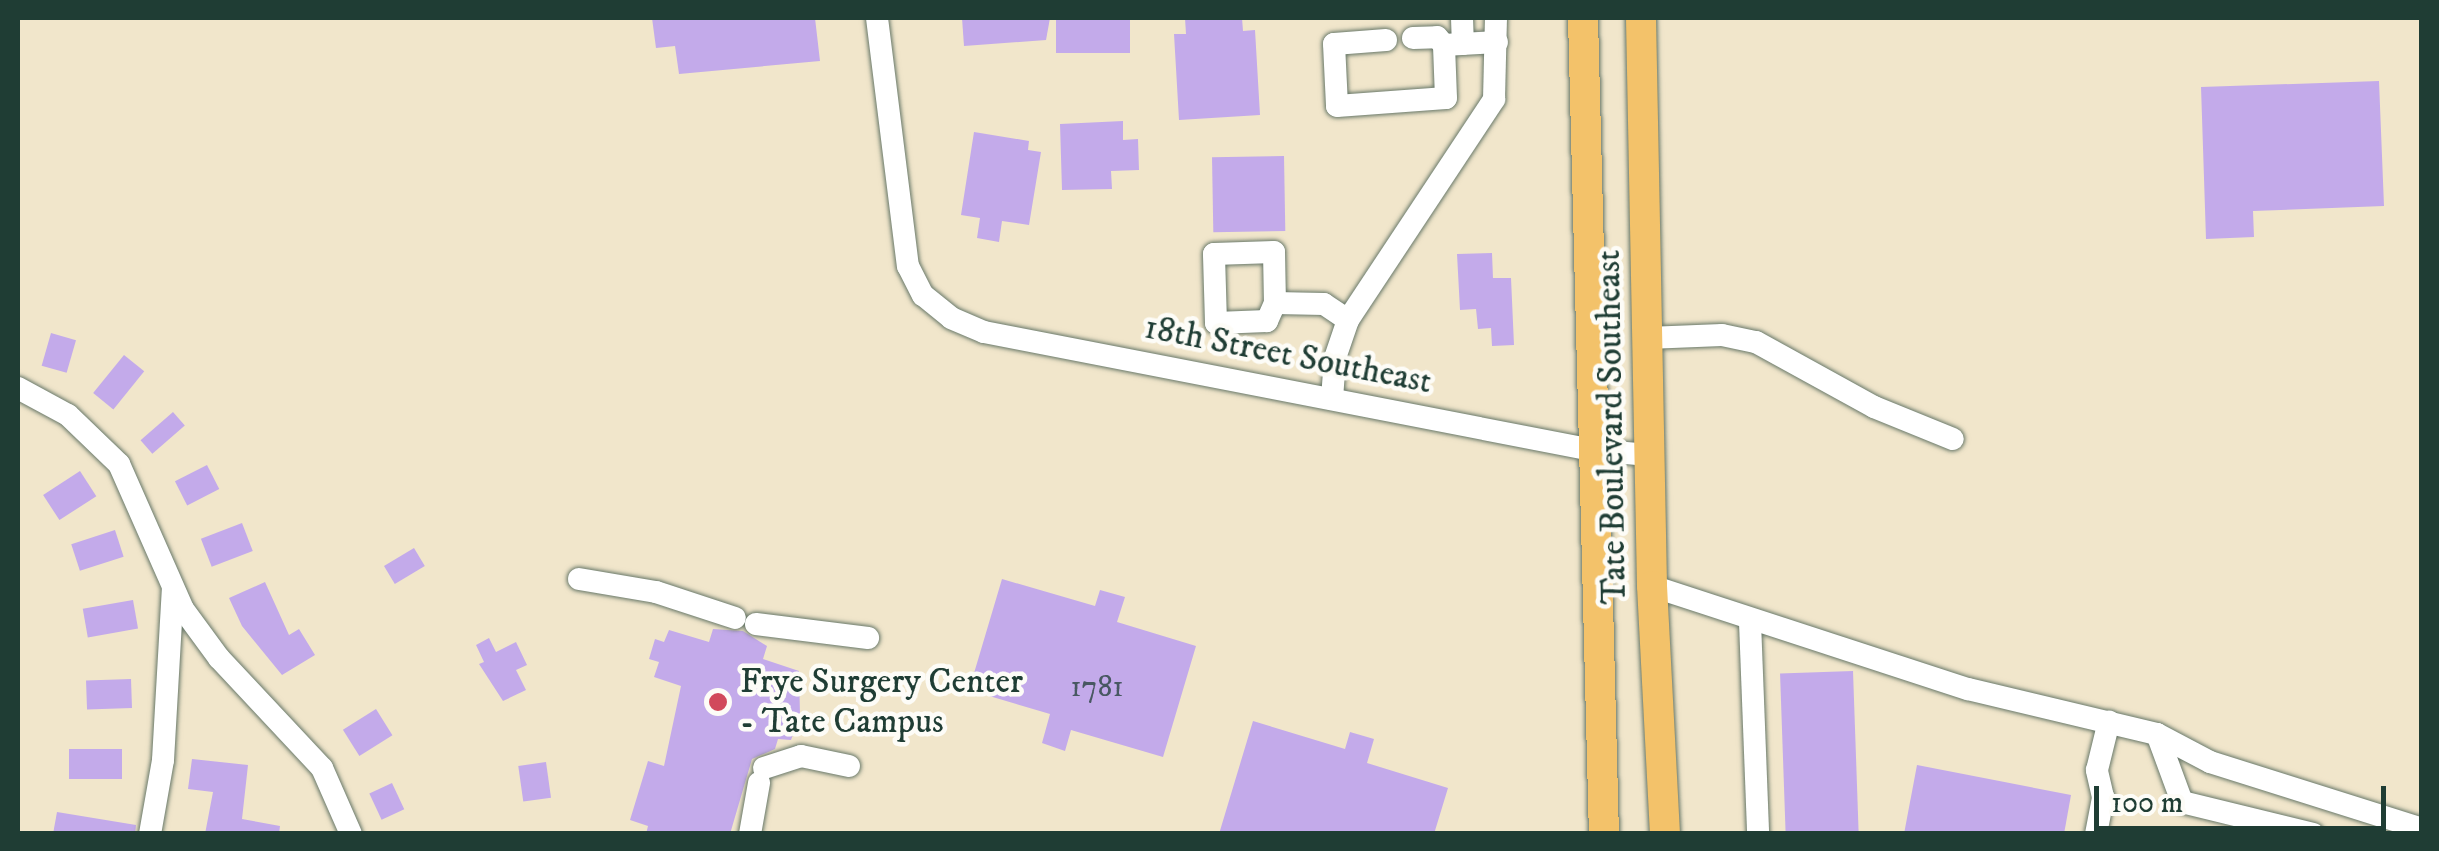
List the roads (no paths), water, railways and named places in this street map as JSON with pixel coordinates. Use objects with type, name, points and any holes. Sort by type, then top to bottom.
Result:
[{"type":"main road","name":"Tate Boulevard Southeast","points":[[1582,18],[1604,834]]},
{"type":"main road","name":"Tate Boulevard Southeast","points":[[1640,18],[1652,586],[1665,834]]},
{"type":"street","name":"18th Street Southeast","points":[[877,18],[902,239],[924,295],[951,318],[984,332],[1592,450],[1650,455]]},
{"type":"street","points":[[1386,40],[1334,44],[1337,106],[1446,98],[1453,45],[1462,18]]},
{"type":"street","points":[[1332,399],[1334,358],[1348,320],[1489,110],[1498,86],[1496,18]]},
{"type":"street","points":[[1413,38],[1436,37],[1453,45],[1496,42]]},
{"type":"street","points":[[1276,303],[1324,304],[1348,320]]},
{"type":"street","points":[[1647,338],[1722,335],[1756,342],[1874,407],[1953,439]]},
{"type":"street","points":[[18,388],[68,415],[119,464],[173,585],[219,658],[302,745],[335,792],[351,834]]},
{"type":"street","points":[[579,579],[656,592],[746,620],[868,638]]},
{"type":"street","points":[[150,834],[164,760],[173,585]]},
{"type":"street","points":[[1652,586],[1750,622],[1968,689],[2157,734],[2210,762],[2422,829]]},
{"type":"street","points":[[1750,622],[1758,834]]},
{"type":"street","points":[[2096,834],[2103,797],[2097,770],[2109,721]]},
{"type":"street","points":[[2157,734],[2182,802],[2313,834]]},
{"type":"street","points":[[750,834],[762,776],[801,756],[850,766]]},
{"type":"place","name":"Frye Surgery Center - Tate Campus","points":[[718,702]]}]
